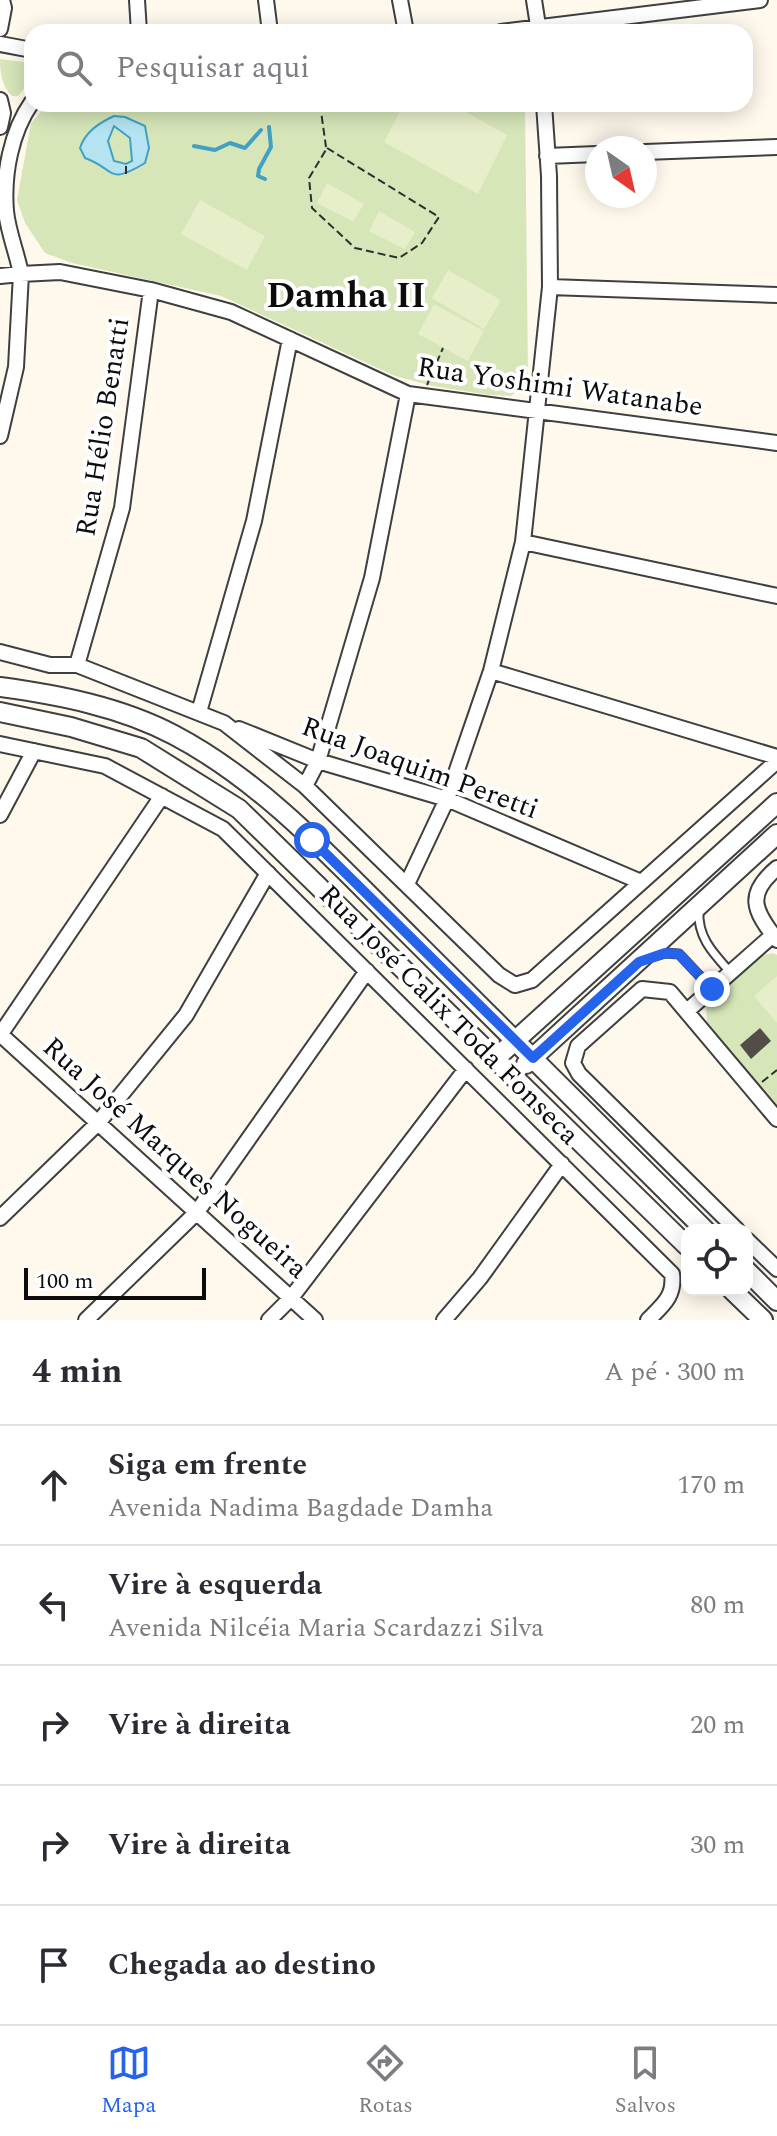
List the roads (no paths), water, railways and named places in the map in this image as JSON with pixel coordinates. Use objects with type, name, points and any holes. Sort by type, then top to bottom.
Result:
[{"type":"street","points":[[0,29],[4,8],[2,0]]},
{"type":"street","points":[[137,0],[138,24]]},
{"type":"street","points":[[266,0],[269,24]]},
{"type":"street","points":[[400,0],[404,24]]},
{"type":"street","points":[[534,0],[538,24]]},
{"type":"street","points":[[583,24],[760,0]]},
{"type":"street","points":[[0,44],[24,48]]},
{"type":"street","points":[[0,100],[3,113],[0,127]]},
{"type":"street","points":[[0,436],[16,367],[21,274],[3,212],[11,152],[25,112]]},
{"type":"street","points":[[407,884],[447,799],[491,671],[523,542],[550,287],[544,112]]},
{"type":"street","points":[[657,152],[777,147]]},
{"type":"street","points":[[547,156],[585,154]]},
{"type":"street","name":"Rua Yoshimi Watanabe","points":[[0,276],[60,272],[151,290],[231,312],[415,396],[777,443]]},
{"type":"street","points":[[550,287],[777,295]]},
{"type":"street","name":"Rua Hélio Benatti","points":[[77,665],[122,508],[151,290]]},
{"type":"street","points":[[199,712],[254,521],[290,339]]},
{"type":"street","points":[[305,786],[318,761],[372,578],[415,396]]},
{"type":"street","points":[[523,542],[777,596]]},
{"type":"street","points":[[0,652],[50,665],[77,665],[224,723],[305,786],[499,975],[515,985],[532,980],[777,759]]},
{"type":"street","points":[[491,671],[777,759]]},
{"type":"street","points":[[0,687],[54,694],[119,712],[173,735],[233,772],[312,840],[699,1224]]},
{"type":"street","points":[[0,712],[71,727],[141,748],[239,809],[681,1240]]},
{"type":"street","name":"Rua Joaquim Peretti","points":[[224,723],[318,761],[447,799],[641,882]]},
{"type":"street","name":"Rua José Calix Toda Fonseca","points":[[0,744],[105,766],[223,829],[672,1274],[674,1286],[670,1298],[648,1320]]},
{"type":"street","points":[[0,815],[34,751]]},
{"type":"street","points":[[0,1035],[162,796]]},
{"type":"street","points":[[495,1059],[777,803]]},
{"type":"street","points":[[512,1076],[777,834]]},
{"type":"street","points":[[714,861],[730,879]]},
{"type":"street","points":[[687,1011],[775,938],[755,898],[759,883],[777,868]]},
{"type":"street","points":[[0,1218],[98,1123],[186,1015],[268,873]]},
{"type":"street","points":[[623,943],[639,962]]},
{"type":"street","points":[[86,1320],[197,1212],[367,971]]},
{"type":"street","points":[[731,1224],[579,1074],[573,1063],[578,1046],[642,989],[670,992],[777,1119]]},
{"type":"street","name":"Rua José Marques Nogueira","points":[[0,1035],[315,1320]]},
{"type":"street","points":[[269,1320],[291,1298],[466,1069]]},
{"type":"street","points":[[444,1320],[480,1278],[562,1164]]},
{"type":"street","points":[[753,1244],[773,1258]]},
{"type":"street","points":[[753,1277],[777,1301]]},
{"type":"street","points":[[738,1296],[763,1320]]},
{"type":"lane","points":[[699,907],[698,925],[703,936],[731,973]]},
{"type":"lane","points":[[639,962],[665,953],[679,954],[712,989]]},
{"type":"water","points":[[114,116],[125,117],[145,126],[149,148],[145,163],[117,174],[85,158],[80,148],[93,129]],"holes":[[[114,126],[130,138],[132,161],[126,164],[114,161],[108,141]]]},
{"type":"waterway","points":[[265,179],[258,176],[271,147],[269,127]]},
{"type":"waterway","points":[[194,146],[215,150],[230,143],[245,148],[261,130]]},
{"type":"district","name":"Damha II","points":[[346,296]]}]
